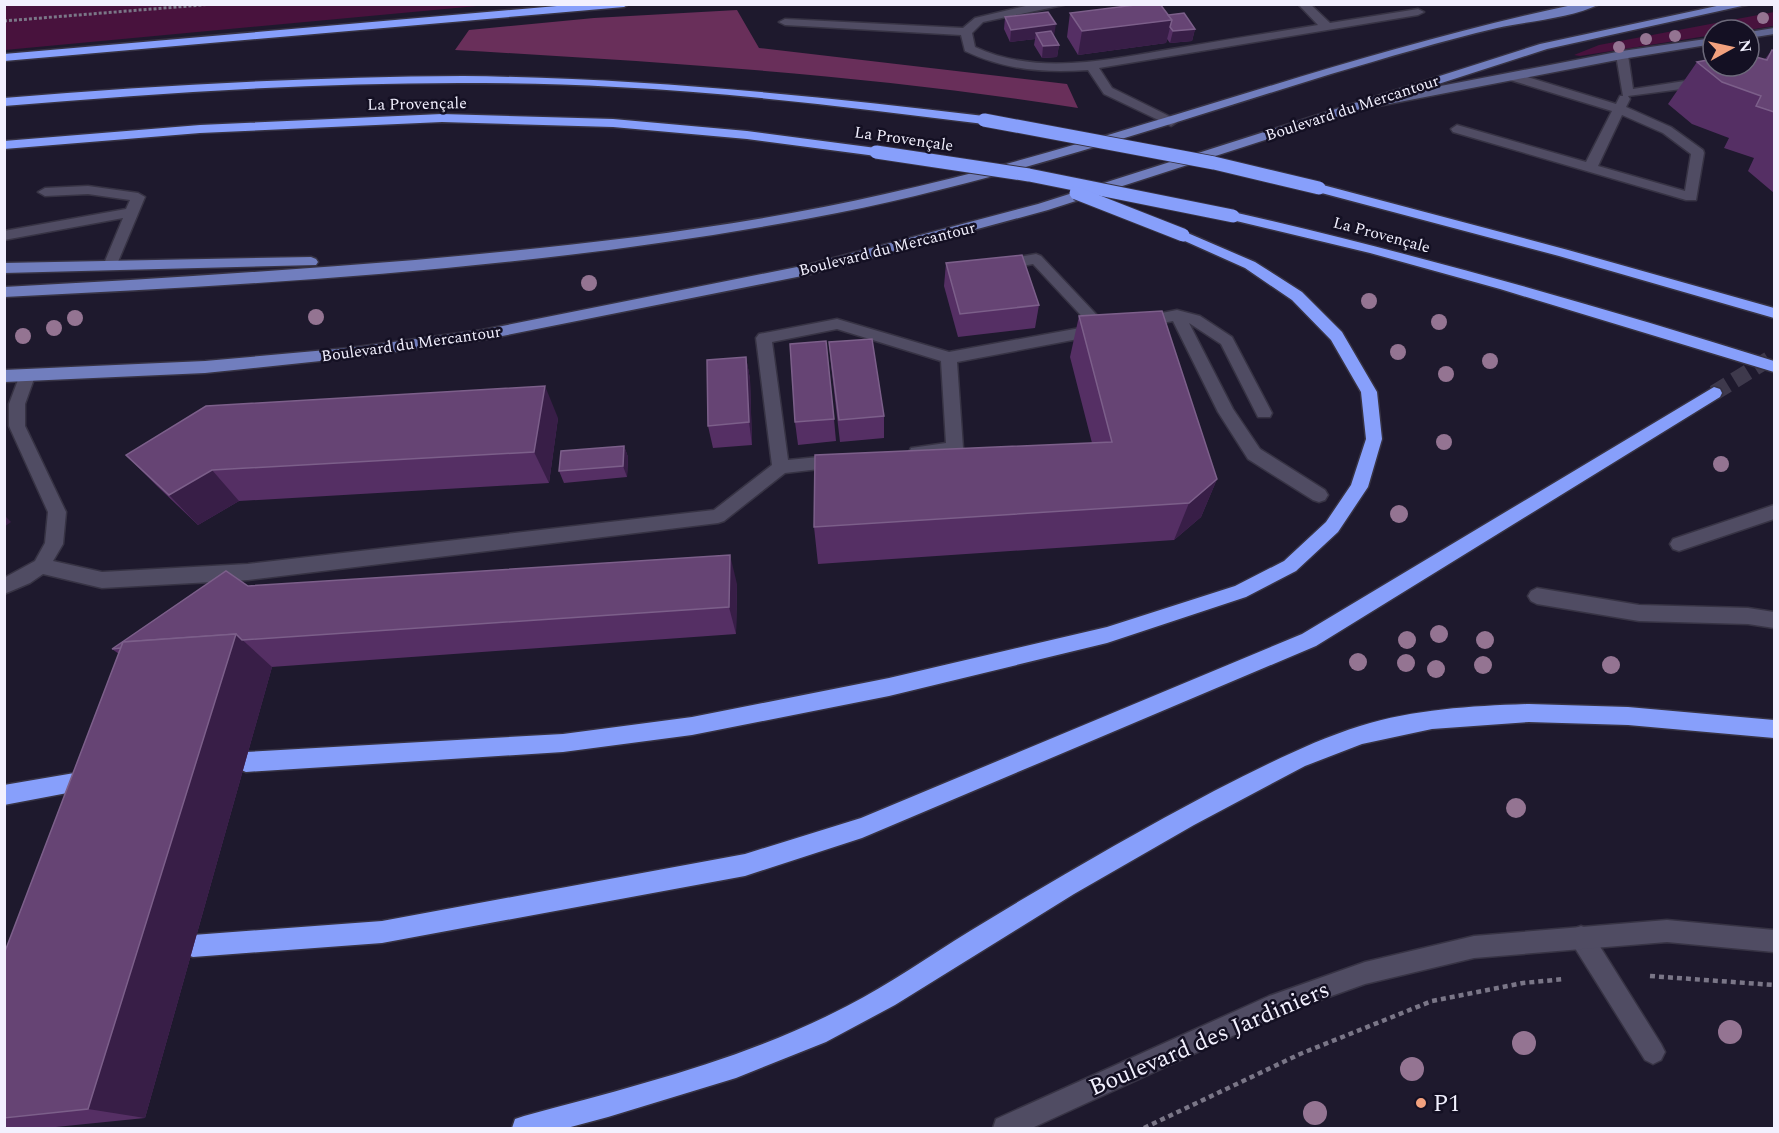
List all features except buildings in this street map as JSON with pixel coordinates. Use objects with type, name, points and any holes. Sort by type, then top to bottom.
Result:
[{"type":"highway","points":[[4,58],[624,4]]},
{"type":"highway","name":"La Provençale","points":[[4,102],[301,82],[447,80],[616,83],[799,98],[984,120],[1214,163],[1319,188],[1563,253],[1774,313]]},
{"type":"highway","name":"La Provençale","points":[[4,145],[200,129],[442,118],[614,123],[747,135],[1029,175],[1233,216],[1332,239],[1548,297],[1774,367]]},
{"type":"highway","points":[[246,762],[563,743],[692,726],[889,687],[1107,635],[1240,592],[1290,566],[1332,527],[1359,487],[1374,439],[1369,392],[1336,336],[1297,296],[1250,266],[1183,235],[1029,175]]},
{"type":"highway","points":[[193,946],[382,932],[745,865],[862,828],[1309,640],[1714,393]]},
{"type":"highway","points":[[524,1128],[645,1094],[763,1055],[854,1015],[1178,822],[1295,759],[1381,730],[1455,716],[1558,714],[1644,717],[1774,729]]},
{"type":"highway","points":[[4,795],[109,777]]},
{"type":"main road","name":"Boulevard du Mercantour","points":[[4,292],[267,277],[478,260],[688,235],[786,219],[950,183],[1171,122],[1326,72],[1462,34],[1595,4]]},
{"type":"main road","name":"Boulevard du Mercantour","points":[[4,376],[206,367],[482,335],[807,270],[1043,207],[1544,46],[1746,4]]},
{"type":"main road","points":[[4,268],[478,260]]},
{"type":"street","points":[[785,22],[966,32],[979,20],[1018,10],[1063,4]]},
{"type":"street","points":[[1303,4],[1326,27]]},
{"type":"street","points":[[966,32],[969,49],[991,60],[1042,70],[1091,66],[1418,12]]},
{"type":"street","points":[[1344,109],[1622,55],[1701,43]]},
{"type":"street","points":[[1590,168],[1627,93],[1622,55]]},
{"type":"street","points":[[1091,66],[1108,91],[1171,122]]},
{"type":"street","points":[[1457,129],[1692,197],[1698,153],[1667,130],[1620,109],[1514,77]]},
{"type":"street","points":[[1627,93],[1718,80]]},
{"type":"street","points":[[45,192],[88,190],[138,197],[110,266]]},
{"type":"street","points":[[4,236],[132,212]]},
{"type":"street","points":[[990,267],[1036,259],[1102,329]]},
{"type":"street","points":[[1177,315],[1226,412],[1254,454],[1319,495]]},
{"type":"street","points":[[781,467],[764,338],[837,324],[949,358],[1177,315],[1195,320],[1227,341],[1264,413]]},
{"type":"street","points":[[897,454],[955,448],[949,358]]},
{"type":"street","points":[[4,587],[24,578],[41,566],[54,544],[57,512],[17,426],[18,404],[27,376]]},
{"type":"street","points":[[41,566],[102,580],[248,572],[718,516],[781,467],[851,459]]},
{"type":"street","points":[[1679,544],[1774,512]]},
{"type":"street","points":[[1537,596],[1639,613],[1748,616],[1774,620]]},
{"type":"street","name":"Boulevard des Jardiniers","points":[[1005,1128],[1277,1004],[1365,973],[1474,947],[1581,937],[1667,931],[1774,941]]},
{"type":"street","points":[[1581,937],[1653,1052]]},
{"type":"path","points":[[4,21],[214,4]]},
{"type":"path","points":[[1144,1128],[1300,1054],[1432,1001],[1523,983],[1606,976],[1629,975],[1774,985]]},
{"type":"shaded area","points":[[5,4],[488,4],[488,5],[5,50]]},
{"type":"shaded area","points":[[737,10],[759,48],[1067,84],[1078,108],[845,78],[611,59],[455,50],[469,30],[594,18]]},
{"type":"shaded area","points":[[1774,12],[1774,26],[1761,28],[1761,18],[1742,18]]},
{"type":"shaded area","points":[[1701,26],[1701,37],[1580,56],[1574,55],[1599,45]]},
{"type":"tunnel","points":[[1714,393],[1774,356]]},
{"type":"place","name":"P1","points":[[1421,1103]]}]
